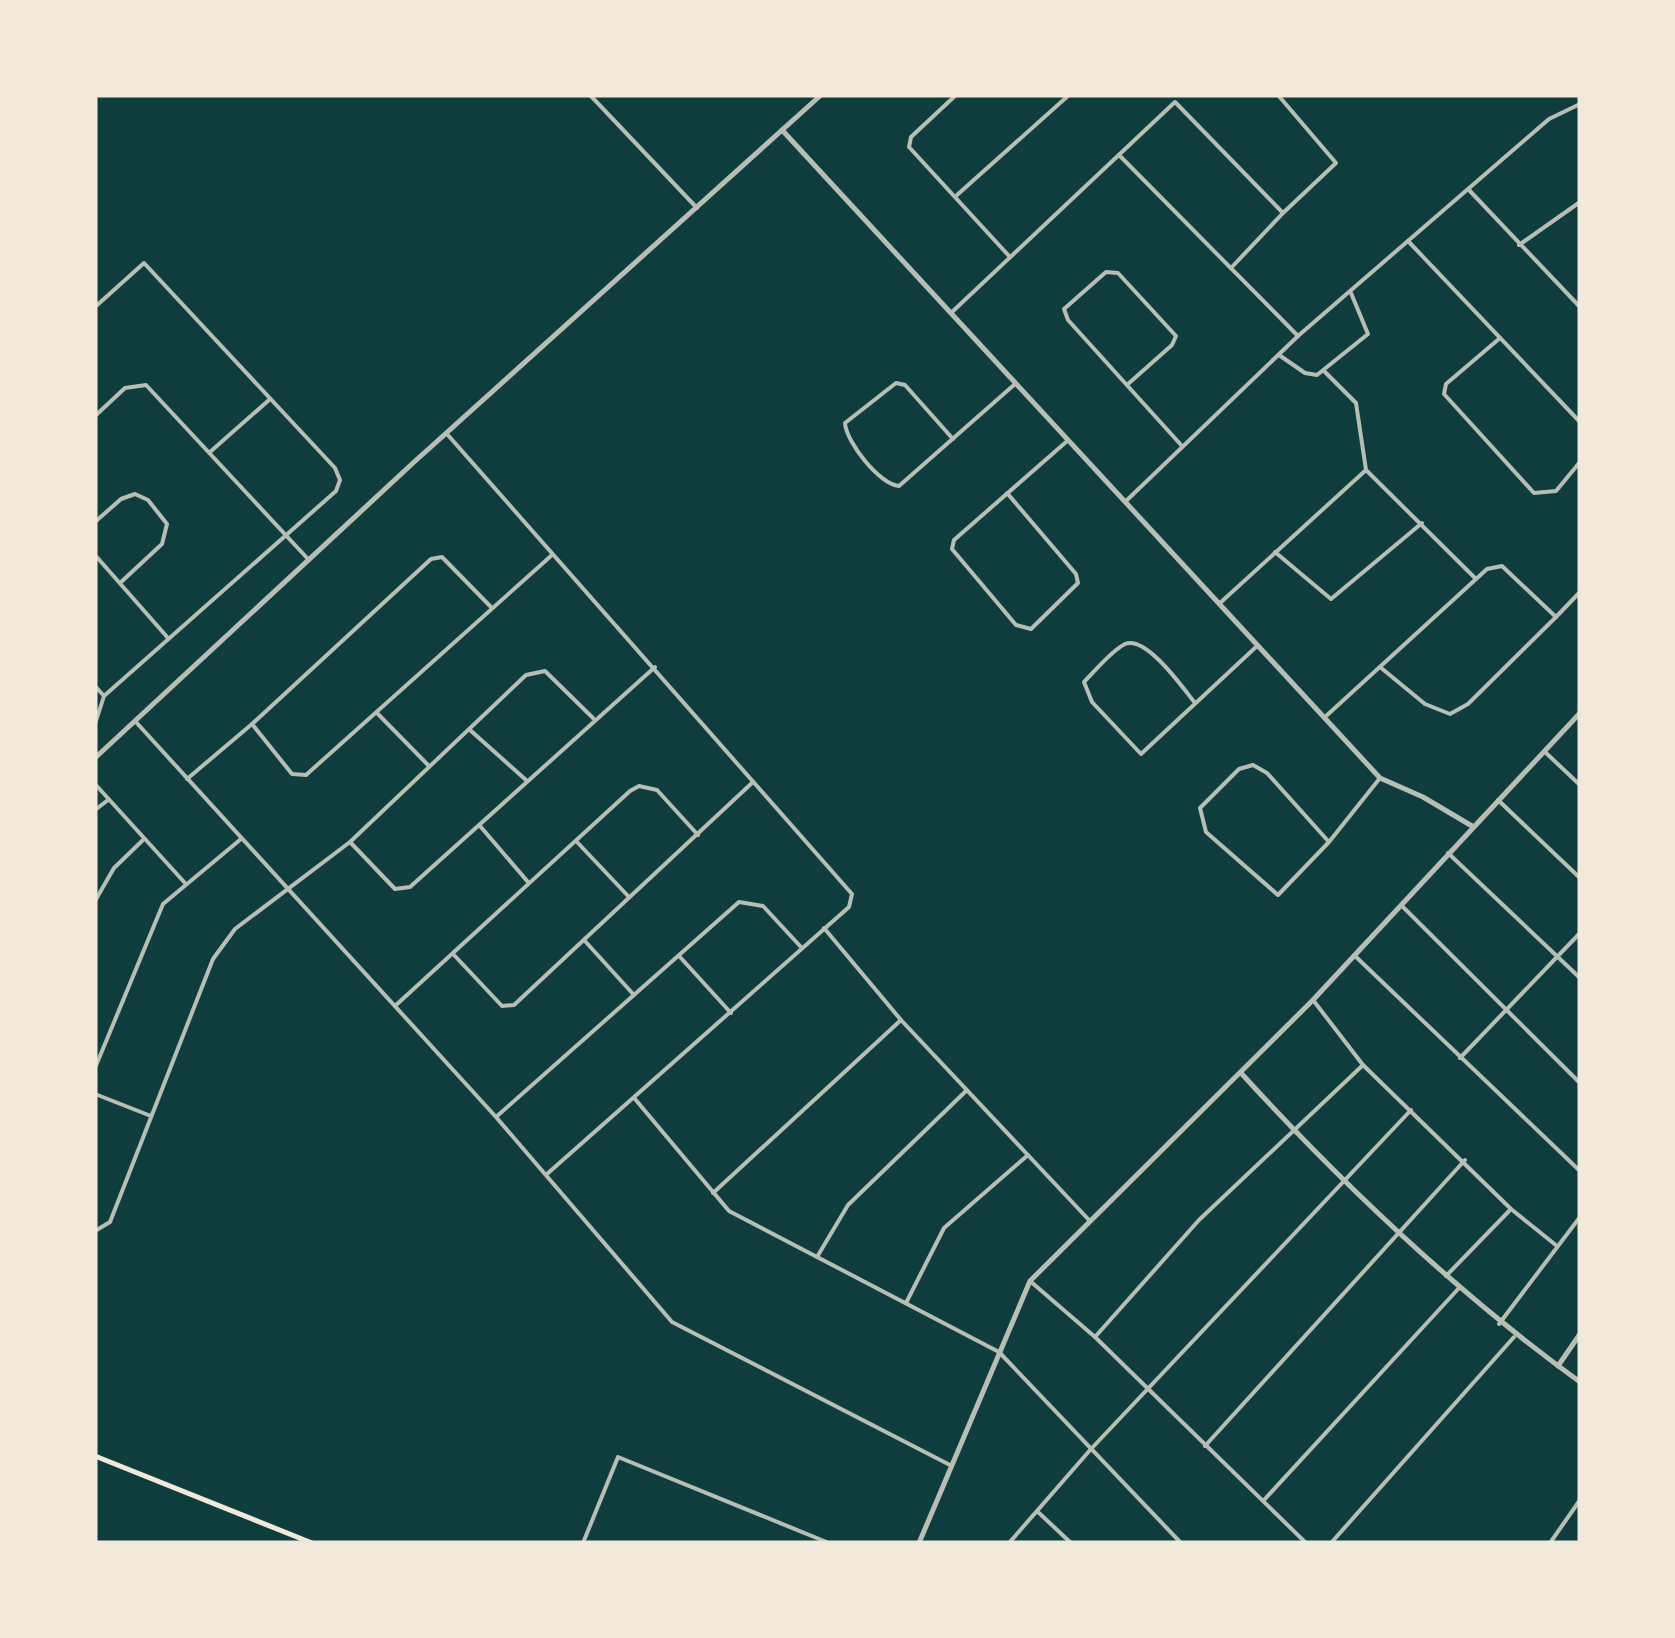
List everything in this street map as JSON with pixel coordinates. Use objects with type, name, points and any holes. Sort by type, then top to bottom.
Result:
[{"type":"main road","points":[[95,1456],[312,1543]]},
{"type":"street","points":[[590,95],[698,209]]},
{"type":"street","points":[[95,758],[308,559],[821,95]]},
{"type":"street","points":[[956,95],[911,138],[909,146],[1010,257]]},
{"type":"street","points":[[956,196],[1069,95]]},
{"type":"street","points":[[1170,95],[1283,213]]},
{"type":"street","points":[[1231,268],[1336,163],[1278,95]]},
{"type":"street","points":[[952,312],[1176,102]]},
{"type":"street","points":[[1126,501],[1298,336],[1549,119],[1580,104]]},
{"type":"street","points":[[782,130],[1380,778],[1423,797],[1472,826]]},
{"type":"street","points":[[1119,155],[1298,336]]},
{"type":"street","points":[[1469,190],[1580,307]]},
{"type":"street","points":[[1519,245],[1580,202]]},
{"type":"street","points":[[1408,241],[1580,422]]},
{"type":"street","points":[[95,307],[144,263],[336,468],[340,480],[336,492],[104,696],[95,724]]},
{"type":"street","points":[[1128,384],[1172,345],[1176,336],[1129,283],[1118,273],[1106,272],[1064,309],[1078,333],[1182,446]]},
{"type":"street","points":[[1279,355],[1305,373],[1326,372],[1368,334],[1351,293]]},
{"type":"street","points":[[1500,338],[1446,384],[1444,394],[1534,493],[1556,490],[1580,462]]},
{"type":"street","points":[[1326,372],[1359,411],[1366,470],[1474,577]]},
{"type":"street","points":[[953,439],[906,385],[896,383],[845,423],[846,436],[892,487],[898,486],[953,439],[1015,384]]},
{"type":"street","points":[[95,416],[126,388],[146,385],[308,559]]},
{"type":"street","points":[[210,452],[270,400]]},
{"type":"street","points":[[446,433],[852,894],[848,907],[547,1174]]},
{"type":"street","points":[[1007,493],[1076,574],[1078,583],[1031,628],[1016,625],[952,550],[954,540],[1007,493],[1066,442]]},
{"type":"street","points":[[1220,603],[1366,470]]},
{"type":"street","points":[[95,522],[121,499],[134,494],[148,500],[168,524],[162,544],[120,583]]},
{"type":"street","points":[[1276,552],[1331,600],[1422,522]]},
{"type":"street","points":[[95,555],[169,639]]},
{"type":"street","points":[[252,724],[292,774],[300,777],[552,555]]},
{"type":"street","points":[[187,779],[431,559],[442,557],[491,607]]},
{"type":"street","points":[[1326,717],[1474,577],[1494,566],[1502,566],[1556,617]]},
{"type":"street","points":[[1380,667],[1425,704],[1450,714],[1468,704],[1580,592]]},
{"type":"street","points":[[1196,703],[1148,648],[1136,642],[1125,644],[1084,682],[1092,702],[1141,754],[1196,703],[1257,646]]},
{"type":"street","points":[[350,842],[395,889],[402,890],[480,826],[594,718],[655,667]]},
{"type":"street","points":[[95,1231],[110,1222],[213,959],[236,929],[350,842],[536,670],[546,671],[594,718]]},
{"type":"street","points":[[95,686],[104,696]]},
{"type":"street","points":[[376,713],[429,766]]},
{"type":"street","points":[[918,1543],[1030,1282],[1313,1000],[1580,713]]},
{"type":"street","points":[[134,720],[547,1174],[672,1322],[950,1466]]},
{"type":"street","points":[[470,730],[527,780]]},
{"type":"street","points":[[1546,752],[1580,784]]},
{"type":"street","points":[[1330,842],[1267,774],[1253,765],[1239,770],[1200,808],[1206,832],[1272,894],[1290,888],[1330,842],[1380,778]]},
{"type":"street","points":[[454,955],[502,1006],[514,1005],[753,782]]},
{"type":"street","points":[[95,784],[185,882]]},
{"type":"street","points":[[395,1006],[528,882],[639,786],[657,790],[698,835]]},
{"type":"street","points":[[95,810],[108,800]]},
{"type":"street","points":[[1498,800],[1580,878]]},
{"type":"street","points":[[480,826],[528,882]]},
{"type":"street","points":[[95,1068],[155,919],[185,882],[241,839]]},
{"type":"street","points":[[95,901],[114,868],[143,840]]},
{"type":"street","points":[[577,841],[629,896]]},
{"type":"street","points":[[1448,854],[1580,978]]},
{"type":"street","points":[[496,1117],[739,902],[749,900],[763,906],[802,947]]},
{"type":"street","points":[[1401,905],[1580,1083]]},
{"type":"street","points":[[824,928],[901,1020],[1089,1220]]},
{"type":"street","points":[[1460,1058],[1580,933]]},
{"type":"street","points":[[584,940],[634,996]]},
{"type":"street","points":[[1354,955],[1580,1171]]},
{"type":"street","points":[[679,956],[731,1012]]},
{"type":"street","points":[[1313,1000],[1362,1065],[1511,1209],[1557,1246]]},
{"type":"street","points":[[714,1193],[901,1020]]},
{"type":"street","points":[[95,1045],[103,1048]]},
{"type":"street","points":[[1095,1337],[1198,1220],[1362,1065]]},
{"type":"street","points":[[1241,1074],[1400,1236],[1499,1324],[1580,1382]]},
{"type":"street","points":[[817,1257],[848,1205],[967,1090]]},
{"type":"street","points":[[95,1094],[152,1116]]},
{"type":"street","points":[[634,1099],[729,1211],[999,1352],[1182,1543]]},
{"type":"street","points":[[1009,1543],[1091,1449],[1411,1110]]},
{"type":"street","points":[[905,1304],[944,1228],[1028,1155]]},
{"type":"street","points":[[1205,1446],[1400,1236],[1464,1160]]},
{"type":"street","points":[[1446,1276],[1511,1209]]},
{"type":"street","points":[[1499,1324],[1580,1217]]},
{"type":"street","points":[[1573,1226],[1580,1230]]},
{"type":"street","points":[[1030,1282],[1095,1337],[1306,1543]]},
{"type":"street","points":[[1264,1500],[1459,1288]]},
{"type":"street","points":[[1558,1366],[1580,1334]]},
{"type":"street","points":[[1331,1543],[1514,1336]]},
{"type":"street","points":[[583,1543],[618,1457],[828,1543]]},
{"type":"street","points":[[1550,1543],[1580,1500]]},
{"type":"street","points":[[1038,1512],[1072,1543]]}]
